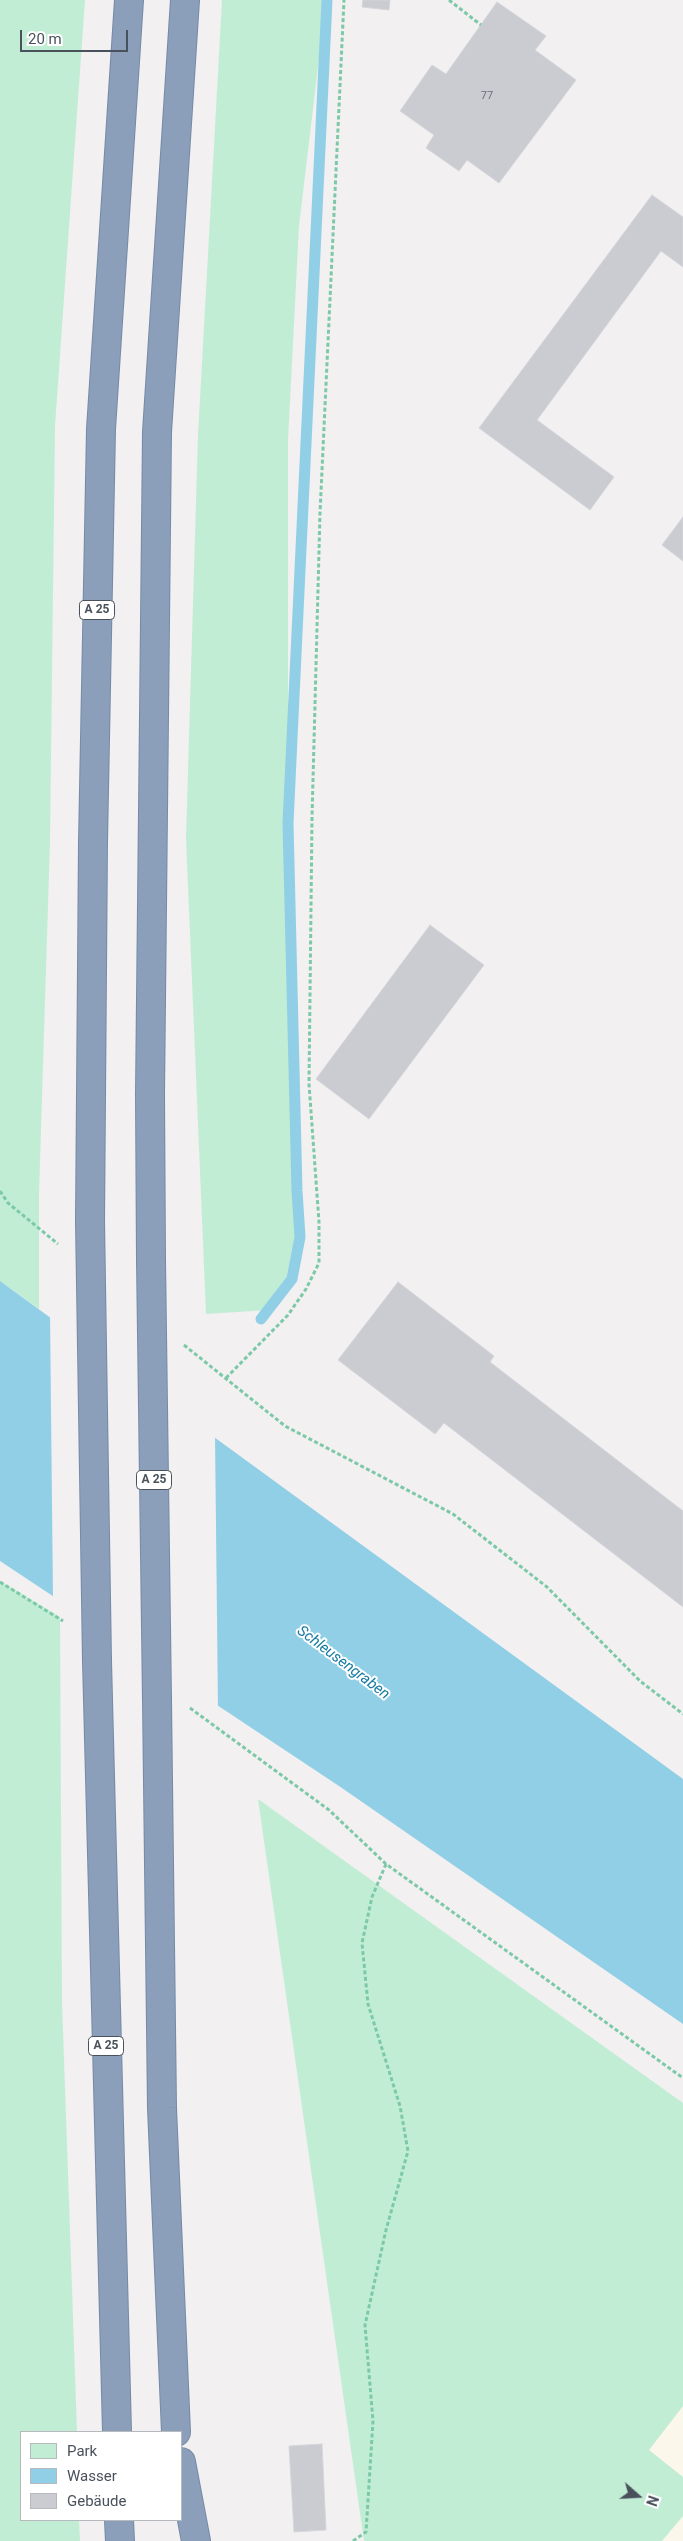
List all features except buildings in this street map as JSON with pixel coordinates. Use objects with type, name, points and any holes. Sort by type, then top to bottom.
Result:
[{"type":"highway","name":"A 25","points":[[117,2431],[97,1661],[90,1221],[93,842],[101,429],[129,0]]},
{"type":"highway","name":"A 25","points":[[176,2431],[162,2108],[170,1701],[151,1260],[150,1094],[157,432],[185,0]]},
{"type":"highway","points":[[182,2467],[196,2541]]},
{"type":"highway","points":[[119,2521],[120,2541]]},
{"type":"highway","points":[[177,2521],[177,2541]]},
{"type":"path","points":[[226,1378],[288,1315],[306,1289],[318,1263],[319,1222],[309,1084],[312,818],[321,494],[344,0]]},
{"type":"path","points":[[449,0],[481,25]]},
{"type":"path","points":[[0,1191],[8,1203],[62,1247]]},
{"type":"path","points":[[180,1341],[285,1426],[453,1514],[547,1588],[640,1681],[683,1714]]},
{"type":"path","points":[[0,1582],[70,1625]]},
{"type":"path","points":[[170,1701],[232,1736],[329,1810],[386,1864],[683,2078]]},
{"type":"path","points":[[353,2541],[366,2532],[373,2421],[366,2325],[386,2230],[408,2151],[400,2106],[368,2004],[362,1943],[372,1897],[386,1864]]},
{"type":"shaded area","points":[[683,2406],[683,2477],[649,2450]]},
{"type":"shaded area","points":[[683,2516],[683,2541],[662,2541]]},
{"type":"green space","points":[[0,0],[85,0],[55,426],[50,841],[39,1193],[39,1309],[0,1281]]},
{"type":"green space","points":[[222,0],[326,0],[299,226],[288,440],[288,823],[297,1191],[300,1237],[292,1279],[268,1310],[206,1314],[186,838],[198,435]]},
{"type":"green space","points":[[0,1581],[60,1617],[62,2001],[77,2431],[20,2431],[20,2521],[79,2521],[80,2541],[0,2541]]},
{"type":"green space","points":[[258,1799],[683,2103],[683,2406],[649,2450],[683,2477],[683,2516],[662,2541],[364,2541]]},
{"type":"water","name":"Schleusengraben","points":[[0,1281],[683,1779],[683,2024],[339,1786],[0,1561]]},
{"type":"pier","points":[[50,1314],[215,1434],[218,1709],[53,1599]]},
{"type":"waterway","points":[[261,1319],[292,1279],[300,1237],[297,1191],[288,823],[327,0]]}]
